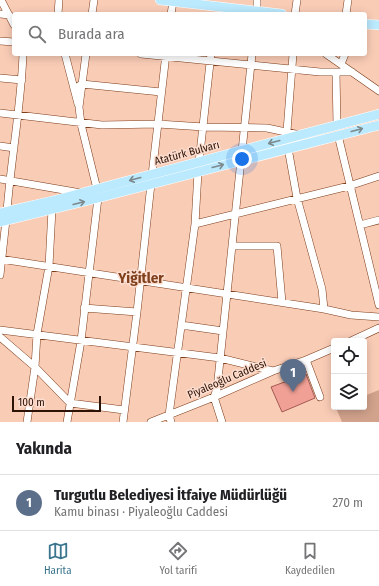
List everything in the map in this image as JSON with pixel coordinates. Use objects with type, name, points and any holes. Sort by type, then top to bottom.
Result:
[{"type":"main road","points":[[160,0],[173,2],[196,2],[216,10],[245,12]]},
{"type":"main road","points":[[367,24],[379,25]]},
{"type":"main road","name":"Atatürk Bulvarı","points":[[199,167],[288,135],[300,135],[379,114]]},
{"type":"main road","points":[[337,125],[338,135]]},
{"type":"main road","name":"Atatürk Bulvarı","points":[[3,217],[199,167],[241,160],[379,125]]},
{"type":"main road","points":[[288,135],[288,148]]},
{"type":"main road","points":[[241,160],[242,151]]},
{"type":"main road","name":"Atatürk Bulvarı","points":[[52,205],[83,193],[98,194]]},
{"type":"street","points":[[1,0],[12,20]]},
{"type":"street","points":[[58,12],[59,0]]},
{"type":"street","points":[[92,12],[94,0]]},
{"type":"street","points":[[257,0],[259,12]]},
{"type":"street","points":[[295,12],[297,0]]},
{"type":"street","points":[[346,12],[348,0]]},
{"type":"street","points":[[171,12],[173,2]]},
{"type":"street","points":[[0,14],[9,15]]},
{"type":"street","points":[[0,41],[12,42]]},
{"type":"street","points":[[0,275],[3,217],[18,116],[23,56]]},
{"type":"street","points":[[66,56],[79,106],[81,124],[98,194],[80,341],[67,422]]},
{"type":"street","points":[[79,106],[86,56]]},
{"type":"street","points":[[123,422],[166,56]]},
{"type":"street","points":[[181,56],[210,58],[251,65],[320,72],[352,72]]},
{"type":"street","points":[[242,151],[252,56]]},
{"type":"street","points":[[0,113],[81,124],[158,124],[204,127],[267,128],[288,135],[293,56]]},
{"type":"street","points":[[329,56],[379,91]]},
{"type":"street","points":[[341,64],[344,56]]},
{"type":"street","points":[[170,418],[194,224],[210,58]]},
{"type":"street","points":[[336,72],[337,125]]},
{"type":"street","points":[[0,78],[22,80]]},
{"type":"street","points":[[74,89],[82,84],[162,92]]},
{"type":"street","points":[[338,135],[349,186],[379,305]]},
{"type":"street","points":[[0,146],[14,148]]},
{"type":"street","points":[[288,148],[297,198],[322,289],[324,310]]},
{"type":"street","points":[[222,422],[214,397],[220,358],[241,160]]},
{"type":"street","points":[[194,224],[349,186],[379,176]]},
{"type":"street","points":[[0,179],[83,193]]},
{"type":"street","points":[[27,422],[37,334],[49,266],[52,205]]},
{"type":"street","points":[[360,225],[379,220]]},
{"type":"street","points":[[232,246],[277,246],[282,302]]},
{"type":"street","points":[[1,259],[282,302],[351,315],[379,317]]},
{"type":"street","points":[[84,308],[136,312]]},
{"type":"street","points":[[181,325],[223,331]]},
{"type":"street","points":[[357,338],[379,328]]},
{"type":"street","points":[[0,330],[220,358],[273,371]]},
{"type":"street","points":[[0,337],[34,367],[70,403],[124,410]]},
{"type":"street","name":"Piyaleoğlu Caddesi","points":[[151,422],[170,418],[273,371],[306,360],[331,349]]},
{"type":"street","points":[[306,360],[320,397]]},
{"type":"shaded area","points":[[379,390],[379,422],[342,422],[337,410],[367,410],[367,395]]},
{"type":"building","points":[[306,374],[315,398],[282,412],[271,387]]},
{"type":"place","name":"Turgutlu Belediyesi İtfaiye Müdürlüğü","points":[[293,392]]},
{"type":"district","name":"Yiğitler","points":[[141,278]]}]
